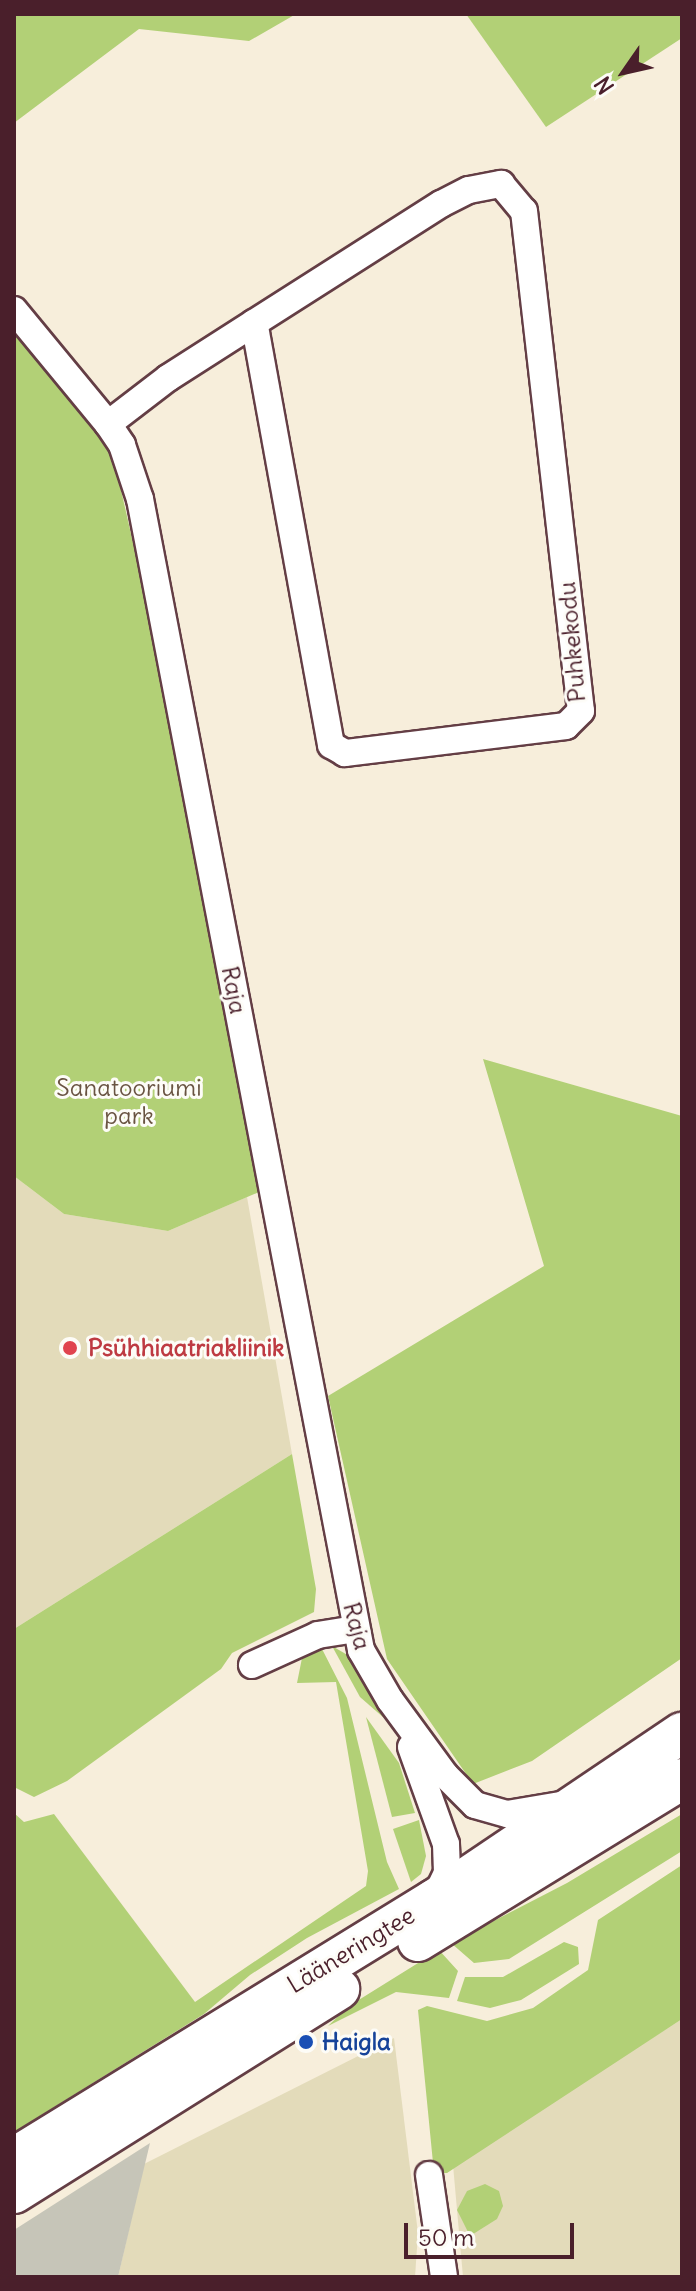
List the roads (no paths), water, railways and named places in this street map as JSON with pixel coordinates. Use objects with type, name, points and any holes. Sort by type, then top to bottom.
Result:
[{"type":"highway","name":"Lääneringtee","points":[[14,2158],[434,1900],[682,1733]]},
{"type":"highway","name":"Lääneringtee","points":[[14,2193],[682,1779]]},
{"type":"street","name":"Puhkekodu","points":[[108,424],[254,323],[469,190],[501,184],[524,211],[581,711],[566,726],[345,753],[331,745],[254,323]]},
{"type":"street","name":"Raja","points":[[14,310],[108,424],[122,445],[140,499],[355,1629],[365,1660],[445,1775],[475,1805],[507,1814],[579,1802]]},
{"type":"street","points":[[252,1665],[318,1635],[355,1629]]},
{"type":"street","name":"Raja","points":[[390,1700],[442,1826],[447,1873],[434,1900]]},
{"type":"street","points":[[429,2175],[444,2277]]},
{"type":"place","name":"Psühhiaatriakliinik","points":[[70,1348]]},
{"type":"place","name":"Haigla","points":[[306,2042]]},
{"type":"park label","name":"Sanatooriumi park","points":[[129,1102]]}]
